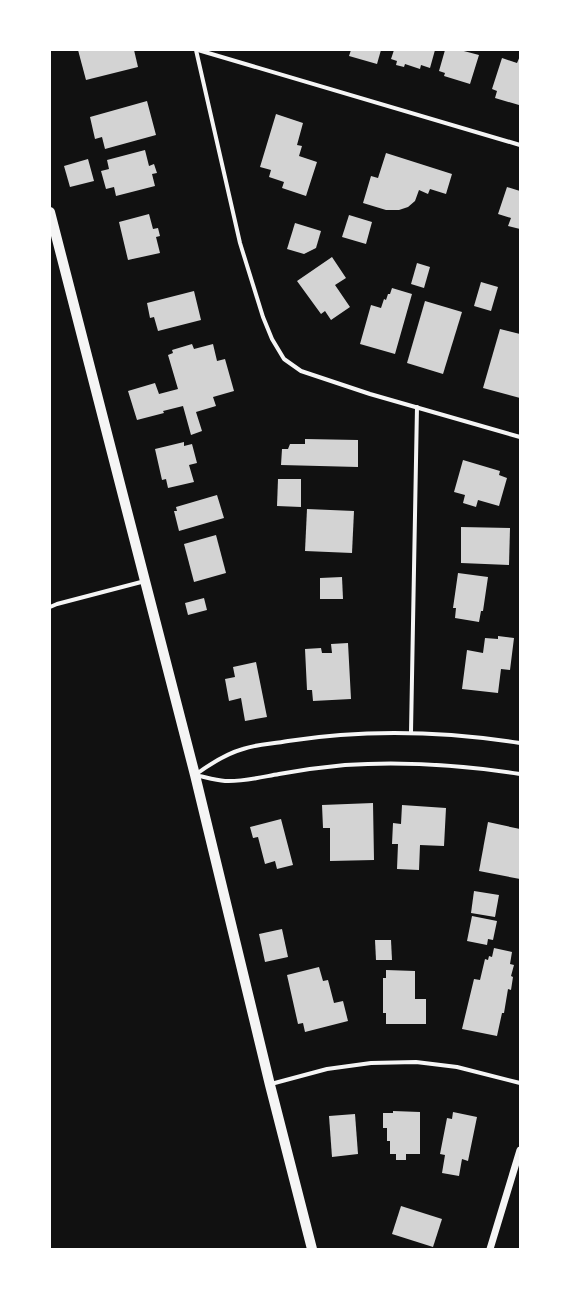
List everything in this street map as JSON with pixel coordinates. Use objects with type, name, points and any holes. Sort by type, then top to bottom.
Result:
[{"type":"main road","points":[[50,212],[195,775],[270,1085],[312,1249]]},
{"type":"street","points":[[520,145],[197,50],[240,243],[262,317],[272,339],[284,359],[301,372],[370,394],[520,437]]},
{"type":"street","points":[[411,732],[417,407]]},
{"type":"street","points":[[50,607],[145,580]]},
{"type":"street","points":[[195,775],[218,759],[244,748],[316,737],[370,732],[411,732],[480,737],[520,744]]},
{"type":"street","points":[[195,775],[225,781],[250,780],[297,771],[344,765],[392,762],[440,764],[491,769],[520,774]]},
{"type":"street","points":[[270,1085],[328,1069],[370,1063],[416,1062],[457,1067],[520,1083]]},
{"type":"street","points":[[490,1249],[520,1150]]},
{"type":"building","points":[[78,50],[134,50],[138,67],[86,80]]},
{"type":"building","points":[[351,50],[381,50],[377,64],[349,56]]},
{"type":"building","points":[[394,50],[435,50],[430,68],[421,65],[420,69],[405,64],[404,67],[396,65],[397,61],[391,59]]},
{"type":"building","points":[[445,50],[460,50],[479,55],[470,84],[444,76],[445,73],[439,71]]},
{"type":"building","points":[[520,56],[519,105],[495,98],[497,91],[492,89],[502,58],[517,63]]},
{"type":"building","points":[[147,101],[156,135],[105,149],[102,137],[95,139],[90,117]]},
{"type":"building","points":[[276,114],[303,123],[297,145],[302,146],[299,156],[317,162],[306,196],[282,188],[284,182],[269,177],[271,170],[260,167]]},
{"type":"building","points":[[145,150],[149,166],[154,164],[157,173],[152,174],[155,186],[116,196],[114,187],[106,189],[101,171],[109,169],[107,160]]},
{"type":"building","points":[[386,153],[452,174],[446,194],[430,189],[428,194],[419,190],[415,201],[408,207],[399,210],[386,210],[363,203],[371,176],[378,178]]},
{"type":"building","points":[[88,159],[94,181],[70,187],[64,166]]},
{"type":"building","points":[[507,187],[520,191],[520,229],[508,226],[511,218],[498,214]]},
{"type":"building","points":[[149,214],[153,229],[158,228],[160,236],[156,237],[160,253],[128,260],[119,222]]},
{"type":"building","points":[[349,215],[372,222],[366,244],[342,237]]},
{"type":"building","points":[[295,223],[321,231],[316,248],[304,254],[287,249]]},
{"type":"building","points":[[332,257],[346,278],[335,285],[350,307],[331,320],[325,311],[321,314],[297,281]]},
{"type":"building","points":[[417,263],[430,267],[424,288],[411,284]]},
{"type":"building","points":[[481,282],[498,287],[491,311],[474,306]]},
{"type":"building","points":[[392,288],[412,294],[395,354],[360,344],[371,305],[381,308],[384,299],[386,300]]},
{"type":"building","points":[[194,291],[201,320],[158,331],[154,317],[150,318],[147,303]]},
{"type":"building","points":[[425,301],[462,312],[443,374],[407,363]]},
{"type":"building","points":[[500,329],[520,334],[520,398],[483,388]]},
{"type":"building","points":[[192,344],[194,349],[213,344],[217,361],[225,359],[234,391],[213,397],[216,406],[196,412],[202,431],[191,435],[183,406],[137,420],[128,391],[155,383],[159,394],[178,389],[168,355],[173,353],[172,350]]},
{"type":"building","points":[[305,439],[358,440],[358,467],[281,465],[282,449],[288,449],[290,444],[305,444]]},
{"type":"building","points":[[184,442],[184,446],[192,444],[197,463],[189,465],[194,482],[168,488],[166,479],[162,480],[155,449]]},
{"type":"building","points":[[463,460],[500,471],[499,475],[507,478],[499,506],[478,500],[476,507],[463,503],[465,495],[454,492]]},
{"type":"building","points":[[278,479],[301,479],[301,507],[277,506]]},
{"type":"building","points":[[217,495],[224,518],[179,531],[174,511],[177,511],[176,507]]},
{"type":"building","points":[[307,509],[354,511],[352,553],[305,551]]},
{"type":"building","points":[[461,527],[510,528],[509,565],[461,563]]},
{"type":"building","points":[[216,535],[226,573],[194,582],[184,544]]},
{"type":"building","points":[[458,573],[488,577],[483,611],[481,611],[479,622],[455,618],[456,608],[453,608]]},
{"type":"building","points":[[342,577],[343,599],[320,599],[320,578]]},
{"type":"building","points":[[204,598],[207,610],[188,615],[185,603]]},
{"type":"building","points":[[498,636],[514,638],[510,670],[501,669],[498,693],[462,689],[467,650],[483,653],[485,638],[498,639]]},
{"type":"building","points":[[348,643],[351,699],[313,701],[312,690],[307,690],[305,649],[321,648],[322,653],[332,653],[331,644]]},
{"type":"building","points":[[256,662],[267,717],[245,721],[241,698],[229,701],[225,679],[235,677],[233,667]]},
{"type":"building","points":[[373,803],[374,860],[330,861],[330,828],[323,828],[322,805]]},
{"type":"building","points":[[402,805],[446,808],[444,846],[420,845],[419,870],[397,869],[398,844],[392,844],[393,823],[401,824]]},
{"type":"building","points":[[281,819],[293,865],[277,869],[275,861],[265,864],[258,837],[253,838],[250,827]]},
{"type":"building","points":[[488,822],[520,829],[520,879],[479,871]]},
{"type":"building","points":[[474,891],[499,895],[495,917],[471,913]]},
{"type":"building","points":[[472,916],[497,921],[493,940],[488,939],[487,945],[467,941]]},
{"type":"building","points":[[282,929],[288,957],[265,962],[259,934]]},
{"type":"building","points":[[375,940],[391,940],[392,960],[376,960]]},
{"type":"building","points":[[494,948],[512,952],[510,964],[514,965],[511,976],[513,977],[511,990],[508,989],[504,1013],[502,1013],[497,1036],[462,1029],[474,979],[480,980],[485,959],[488,960],[489,956],[492,957]]},
{"type":"building","points":[[319,967],[323,981],[328,980],[334,1003],[343,1001],[348,1021],[305,1032],[303,1023],[298,1024],[287,975]]},
{"type":"building","points":[[386,970],[415,971],[415,999],[426,999],[426,1024],[386,1024],[386,1013],[383,1013],[383,978],[386,978]]},
{"type":"building","points":[[393,1111],[420,1112],[420,1154],[406,1154],[406,1160],[396,1160],[396,1154],[390,1154],[390,1141],[387,1141],[387,1128],[383,1128],[383,1113],[393,1113]]},
{"type":"building","points":[[453,1112],[477,1117],[468,1161],[462,1159],[459,1176],[442,1173],[445,1155],[440,1154],[447,1118],[452,1119]]},
{"type":"building","points":[[355,1114],[358,1154],[332,1157],[329,1116]]},
{"type":"building","points":[[401,1206],[442,1219],[433,1247],[392,1234]]}]
